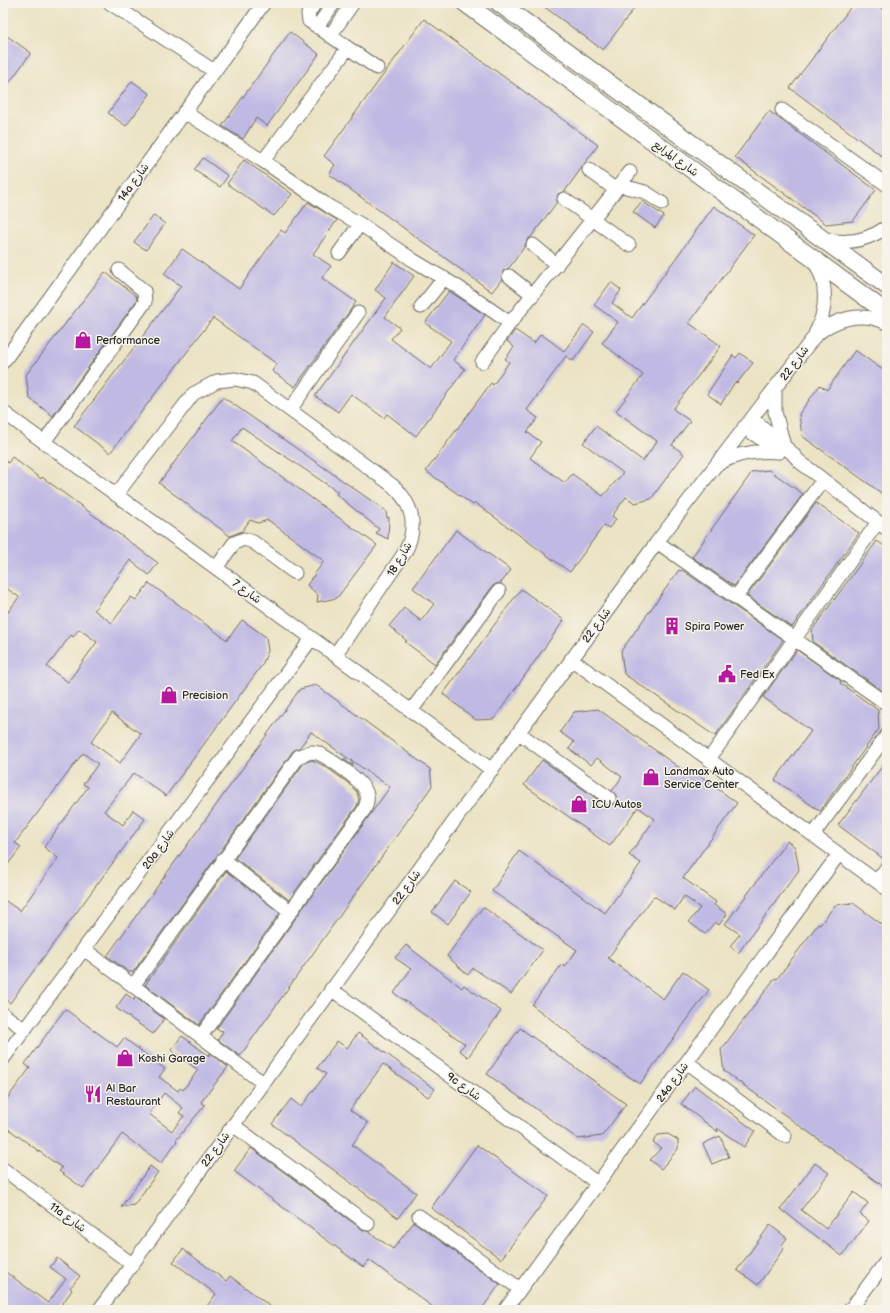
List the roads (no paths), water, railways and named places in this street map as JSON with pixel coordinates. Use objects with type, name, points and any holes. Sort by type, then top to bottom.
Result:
[{"type":"main road","name":"شارع المرابع","points":[[465,3],[887,313]]},
{"type":"main road","name":"شارع المرابع","points":[[499,3],[887,286]]},
{"type":"street","points":[[110,3],[214,71]]},
{"type":"street","name":"14a شارع","points":[[3,362],[264,3]]},
{"type":"street","points":[[315,3],[308,16],[309,21],[378,68]]},
{"type":"street","points":[[317,26],[334,3]]},
{"type":"street","points":[[330,36],[353,3]]},
{"type":"street","points":[[263,161],[348,48]]},
{"type":"street","points":[[782,110],[887,185]]},
{"type":"street","points":[[184,112],[263,161],[330,207],[360,224],[413,260],[444,278],[510,323]]},
{"type":"street","points":[[589,170],[617,187],[645,192],[662,203]]},
{"type":"street","points":[[482,362],[510,323],[630,172]]},
{"type":"street","points":[[564,199],[629,245]]},
{"type":"street","points":[[338,253],[360,224]]},
{"type":"street","points":[[820,238],[844,242],[855,241],[867,238],[887,227]]},
{"type":"street","points":[[533,245],[557,265]]},
{"type":"street","name":"شارع 22","points":[[99,1310],[657,542],[814,337],[821,322],[825,297],[821,275],[810,255]]},
{"type":"street","points":[[44,442],[145,302],[144,290],[119,270]]},
{"type":"street","points":[[509,276],[533,295]]},
{"type":"street","points":[[421,307],[444,278]]},
{"type":"street","points":[[290,410],[358,313]]},
{"type":"street","name":"شارع 22","points":[[814,337],[826,327],[848,318],[871,318],[887,323]]},
{"type":"street","name":"شارع 18","points":[[116,494],[186,401],[192,394],[208,384],[226,379],[253,383],[290,410],[399,491],[409,507],[412,516],[412,534],[405,552],[335,655]]},
{"type":"street","name":"شارع 22","points":[[714,466],[732,457],[752,452],[781,449],[775,412],[775,389]]},
{"type":"street","name":"شارع 7","points":[[3,412],[492,770]]},
{"type":"street","points":[[709,759],[794,638],[882,526],[748,423]]},
{"type":"street","points":[[736,598],[823,480]]},
{"type":"street","points":[[216,568],[234,543],[244,539],[253,542],[295,573]]},
{"type":"street","points":[[657,542],[887,704]]},
{"type":"street","points":[[411,711],[498,591]]},
{"type":"street","name":"20a شارع","points":[[3,1060],[312,638]]},
{"type":"street","points":[[572,659],[882,885],[887,867]]},
{"type":"street","points":[[519,733],[609,798]]},
{"type":"street","points":[[813,835],[887,735]]},
{"type":"street","points":[[133,986],[223,859],[299,756],[311,752],[318,753],[358,781],[363,785],[368,797],[364,810],[201,1036]]},
{"type":"street","name":"24a شارع","points":[[504,1310],[839,854]]},
{"type":"street","points":[[223,859],[291,912]]},
{"type":"street","points":[[84,949],[263,1083]]},
{"type":"street","name":"9c شارع","points":[[332,988],[597,1183]]},
{"type":"street","points":[[3,1014],[25,1030]]},
{"type":"street","points":[[687,1062],[785,1136]]},
{"type":"street","points":[[233,1124],[368,1224]]},
{"type":"street","name":"11a شارع","points":[[3,1169],[132,1264]]},
{"type":"street","points":[[419,1216],[520,1288]]},
{"type":"street","points":[[850,1310],[887,1260]]},
{"type":"place","name":"Performance","points":[[83,340]]},
{"type":"place","name":"Spira Power","points":[[672,626]]},
{"type":"place","name":"Fed Ex","points":[[727,674]]},
{"type":"place","name":"Precision","points":[[169,695]]},
{"type":"place","name":"Landmax Auto Service Center","points":[[651,777]]},
{"type":"place","name":"ICU Autos","points":[[579,804]]},
{"type":"place","name":"Koshi Garage","points":[[125,1058]]},
{"type":"place","name":"Al Bar Restaurant","points":[[93,1094]]}]
